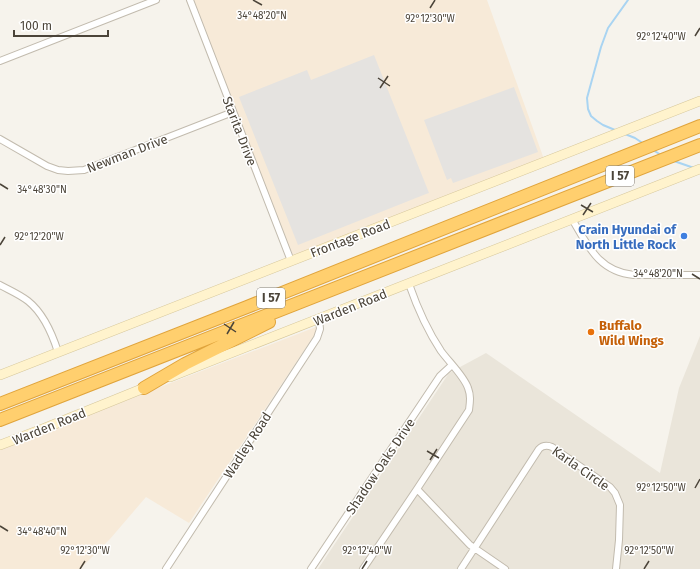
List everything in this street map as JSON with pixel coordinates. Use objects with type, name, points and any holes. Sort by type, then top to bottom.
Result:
[{"type":"highway","name":"I 57","points":[[0,404],[240,310],[700,126]]},
{"type":"highway","name":"I 57","points":[[0,420],[700,145]]},
{"type":"highway","points":[[144,388],[186,364],[332,290]]},
{"type":"main road","name":"Frontage Road","points":[[0,375],[700,101]]},
{"type":"main road","name":"Warden Road","points":[[0,445],[700,169]]},
{"type":"street","points":[[0,62],[156,0]]},
{"type":"street","name":"Starita Drive","points":[[190,0],[291,261]]},
{"type":"street","name":"Newman Drive","points":[[0,139],[47,166],[58,170],[84,170],[233,112]]},
{"type":"street","points":[[572,219],[584,240],[597,258],[604,265],[613,270],[634,275],[700,275]]},
{"type":"street","points":[[363,569],[469,410],[470,402],[467,385],[432,337],[419,311],[409,284]]},
{"type":"street","points":[[0,285],[27,300],[34,307],[40,314],[49,330],[58,352]]},
{"type":"street","name":"Wadley Road","points":[[166,569],[317,338],[320,329],[319,319]]},
{"type":"street","name":"Shadow Oaks Drive","points":[[311,569],[440,376],[452,365]]},
{"type":"street","name":"Karla Circle","points":[[474,548],[540,449],[544,446],[548,446],[552,447],[610,487],[615,493],[620,510],[616,569]]},
{"type":"street","points":[[417,489],[470,545],[506,569]]},
{"type":"street","points":[[461,569],[474,548]]},
{"type":"shaded area","points":[[190,0],[487,0],[545,162],[291,261]]},
{"type":"shaded area","points":[[374,55],[429,193],[298,245],[239,97],[307,70],[311,80]]},
{"type":"shaded area","points":[[514,87],[538,152],[453,183],[451,178],[447,180],[424,120]]},
{"type":"shaded area","points":[[321,325],[189,523],[146,497],[110,539],[80,569],[0,569],[0,449]]},
{"type":"shaded area","points":[[700,336],[700,569],[318,569],[449,373],[486,353],[660,473],[679,388]]},
{"type":"waterway","points":[[615,130],[603,125],[591,116],[588,109],[587,98],[601,47],[608,28],[628,0]]},
{"type":"waterway","points":[[625,134],[644,144]]},
{"type":"waterway","points":[[653,150],[661,155]]},
{"type":"waterway","points":[[674,161],[694,168]]},
{"type":"place","name":"Crain Hyundai of North Little Rock","points":[[684,236]]},
{"type":"place","name":"Buffalo Wild Wings","points":[[591,332]]}]
